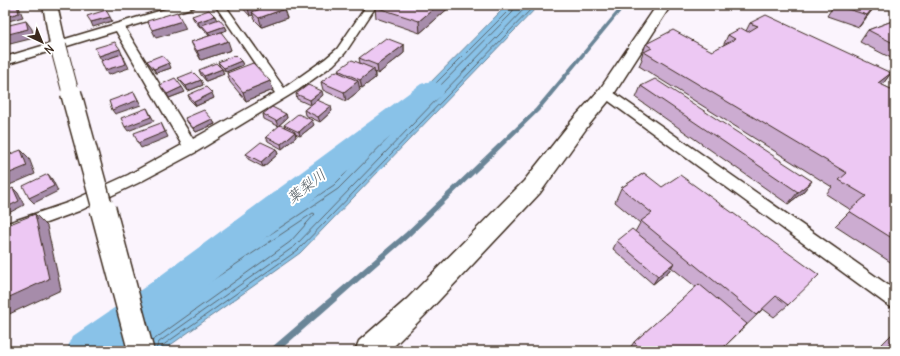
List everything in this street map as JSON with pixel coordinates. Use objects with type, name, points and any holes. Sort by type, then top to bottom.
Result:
[{"type":"street","points":[[50,5],[58,45],[141,351]]},
{"type":"street","points":[[5,61],[190,5]]},
{"type":"street","points":[[220,5],[282,94]]},
{"type":"street","points":[[5,231],[73,207],[191,148],[282,94],[310,76],[342,51],[372,5]]},
{"type":"street","points":[[369,351],[416,307],[532,188],[606,93],[664,5]]},
{"type":"street","points":[[119,27],[191,148]]},
{"type":"street","points":[[606,93],[895,300]]},
{"type":"water","points":[[507,5],[539,5],[300,253],[162,351],[79,351],[332,182]]},
{"type":"building","points":[[17,5],[19,13],[5,17],[5,9]]},
{"type":"building","points":[[272,5],[279,5],[284,9],[259,18],[252,12]]},
{"type":"building","points":[[377,5],[438,5],[419,21],[375,7]]},
{"type":"building","points":[[835,5],[875,5],[867,15]]},
{"type":"building","points":[[106,10],[110,17],[91,22],[87,16]]},
{"type":"building","points":[[209,10],[215,16],[198,22],[192,16]]},
{"type":"building","points":[[177,12],[182,21],[152,30],[147,21]]},
{"type":"building","points":[[766,15],[891,73],[878,83],[895,91],[895,240],[849,211],[866,196],[839,180],[847,173],[644,52],[652,48],[646,44],[673,30],[712,51],[735,39],[728,35],[741,28],[748,32],[758,26],[750,23]]},
{"type":"building","points":[[219,19],[225,26],[208,32],[202,25]]},
{"type":"building","points":[[895,20],[895,44],[868,30]]},
{"type":"building","points":[[26,21],[28,29],[5,35],[5,26]]},
{"type":"building","points":[[221,32],[228,41],[197,51],[191,42]]},
{"type":"building","points":[[386,38],[404,45],[377,65],[359,58]]},
{"type":"building","points":[[115,42],[120,49],[99,56],[95,48]]},
{"type":"building","points":[[122,54],[126,64],[105,70],[101,61]]},
{"type":"building","points":[[162,55],[169,63],[154,69],[147,61]]},
{"type":"building","points":[[235,55],[241,61],[224,68],[218,62]]},
{"type":"building","points":[[352,60],[374,69],[360,80],[338,70]]},
{"type":"building","points":[[216,63],[222,69],[204,76],[199,70]]},
{"type":"building","points":[[253,63],[270,81],[243,92],[227,73]]},
{"type":"building","points":[[336,71],[358,81],[344,92],[321,82]]},
{"type":"building","points":[[193,72],[201,80],[186,86],[178,78]]},
{"type":"building","points":[[175,78],[182,87],[167,94],[160,85]]},
{"type":"building","points":[[655,79],[812,181],[798,192],[641,86]]},
{"type":"building","points":[[308,85],[322,91],[310,100],[296,94]]},
{"type":"building","points":[[206,87],[212,93],[194,102],[188,95]]},
{"type":"building","points":[[134,92],[138,100],[112,110],[109,101]]},
{"type":"building","points":[[317,100],[331,106],[318,117],[304,110]]},
{"type":"building","points":[[272,107],[286,114],[276,121],[263,114]]},
{"type":"building","points":[[147,108],[151,117],[125,127],[121,118]]},
{"type":"building","points":[[204,110],[212,119],[193,128],[185,118]]},
{"type":"building","points":[[298,114],[312,120],[299,132],[284,125]]},
{"type":"building","points":[[161,123],[165,132],[138,143],[134,133]]},
{"type":"building","points":[[280,125],[295,132],[281,144],[266,137]]},
{"type":"building","points":[[261,142],[276,149],[261,162],[246,154]]},
{"type":"building","points":[[21,150],[27,166],[5,175],[5,156]]},
{"type":"building","points":[[644,173],[662,187],[680,175],[819,275],[788,305],[776,296],[756,315],[641,221],[652,213],[621,188]]},
{"type":"building","points":[[48,174],[54,186],[29,198],[23,186]]},
{"type":"building","points":[[13,188],[19,201],[5,208],[5,192]]},
{"type":"building","points":[[35,214],[49,279],[5,299],[5,226]]},
{"type":"building","points":[[632,229],[674,263],[658,276],[617,241]]},
{"type":"building","points":[[699,284],[747,324],[720,351],[643,351],[634,342]]},
{"type":"building","points":[[895,338],[895,351],[881,351]]},
{"type":"waterway","points":[[274,351],[407,235],[537,110],[624,5]]},
{"type":"waterway","name":"葉梨川","points":[[88,351],[159,300],[431,90]]}]
